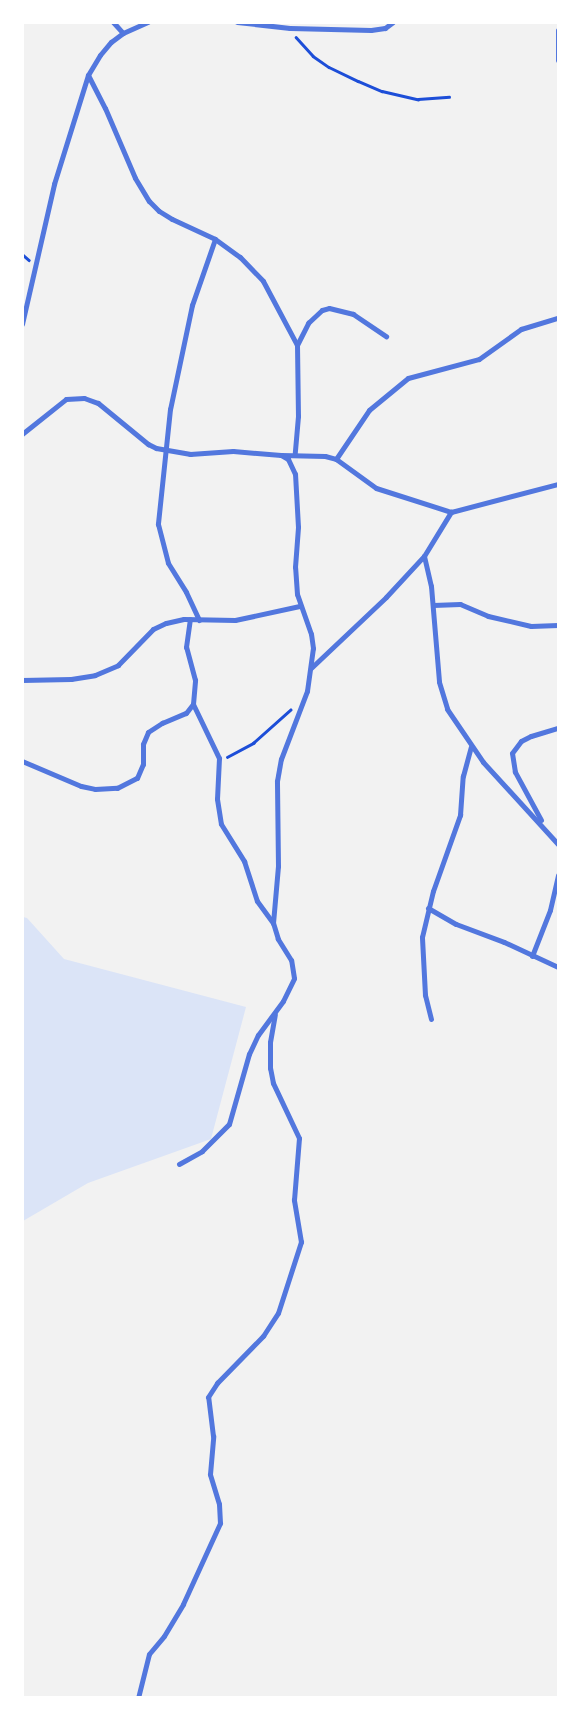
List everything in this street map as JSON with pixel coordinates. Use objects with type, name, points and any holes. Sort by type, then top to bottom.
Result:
[{"type":"street","points":[[113,22],[123,32]]},
{"type":"street","points":[[22,324],[54,184],[88,75],[100,55],[123,32],[148,22]]},
{"type":"street","points":[[237,22],[290,28],[379,30],[394,22]]},
{"type":"street","points":[[558,30],[558,60]]},
{"type":"street","points":[[88,75],[105,108],[135,178],[149,201],[158,211],[215,239],[240,257],[263,281],[297,345]]},
{"type":"street","points":[[199,620],[186,592],[168,563],[160,538],[159,507],[167,450],[170,409],[192,304],[215,239]]},
{"type":"street","points":[[295,454],[298,416],[297,345],[308,322],[322,310],[329,308],[353,314],[386,336]]},
{"type":"street","points":[[336,459],[369,410],[408,378],[479,359],[521,329],[558,318]]},
{"type":"street","points":[[22,434],[61,402],[71,398],[84,398],[108,410],[148,444],[167,450],[206,454],[246,451],[281,455],[325,456],[336,459],[376,488],[451,512],[558,484]]},
{"type":"street","points":[[273,923],[278,881],[278,769],[307,691],[313,658],[311,634],[300,606],[296,582],[298,527],[295,474],[288,459],[281,455]]},
{"type":"street","points":[[310,669],[386,597],[424,556],[451,512]]},
{"type":"street","points":[[424,556],[432,605],[439,682],[447,709],[471,746],[558,844]]},
{"type":"street","points":[[432,605],[460,604],[488,616],[531,626],[558,625]]},
{"type":"street","points":[[22,680],[71,679],[95,675],[118,665],[153,629],[166,623],[190,619],[235,620],[300,606]]},
{"type":"street","points":[[179,1164],[202,1151],[229,1124],[249,1054],[258,1035],[288,992],[295,972],[289,955],[278,939],[273,923],[257,900],[244,861],[221,824],[217,798],[219,761],[193,704],[195,680],[186,647],[190,619]]},
{"type":"street","points":[[22,760],[87,788],[105,790],[117,788],[130,783],[139,775],[143,764],[143,744],[148,732],[162,723],[186,714],[193,704]]},
{"type":"street","points":[[547,831],[515,772],[511,758],[515,748],[521,742],[531,736],[558,728]]},
{"type":"street","points":[[432,1019],[425,995],[422,937],[428,908],[460,815],[463,776],[471,746]]},
{"type":"street","points":[[532,956],[550,910],[558,875]]},
{"type":"street","points":[[428,908],[456,924],[558,968]]},
{"type":"street","points":[[138,1698],[149,1654],[164,1636],[183,1604],[220,1523],[219,1504],[210,1474],[213,1436],[208,1397],[217,1383],[263,1336],[278,1312],[301,1242],[294,1194],[299,1138],[273,1083],[270,1068],[270,1042],[275,1012]]},
{"type":"path","points":[[290,28],[300,43],[314,56],[329,67],[358,82],[382,91],[418,99],[449,97]]},
{"type":"path","points":[[219,761],[253,743],[292,708]]},
{"type":"shaded area","points":[[23,917],[27,918],[64,959],[246,1007],[211,1139],[88,1183],[23,1221]]}]
